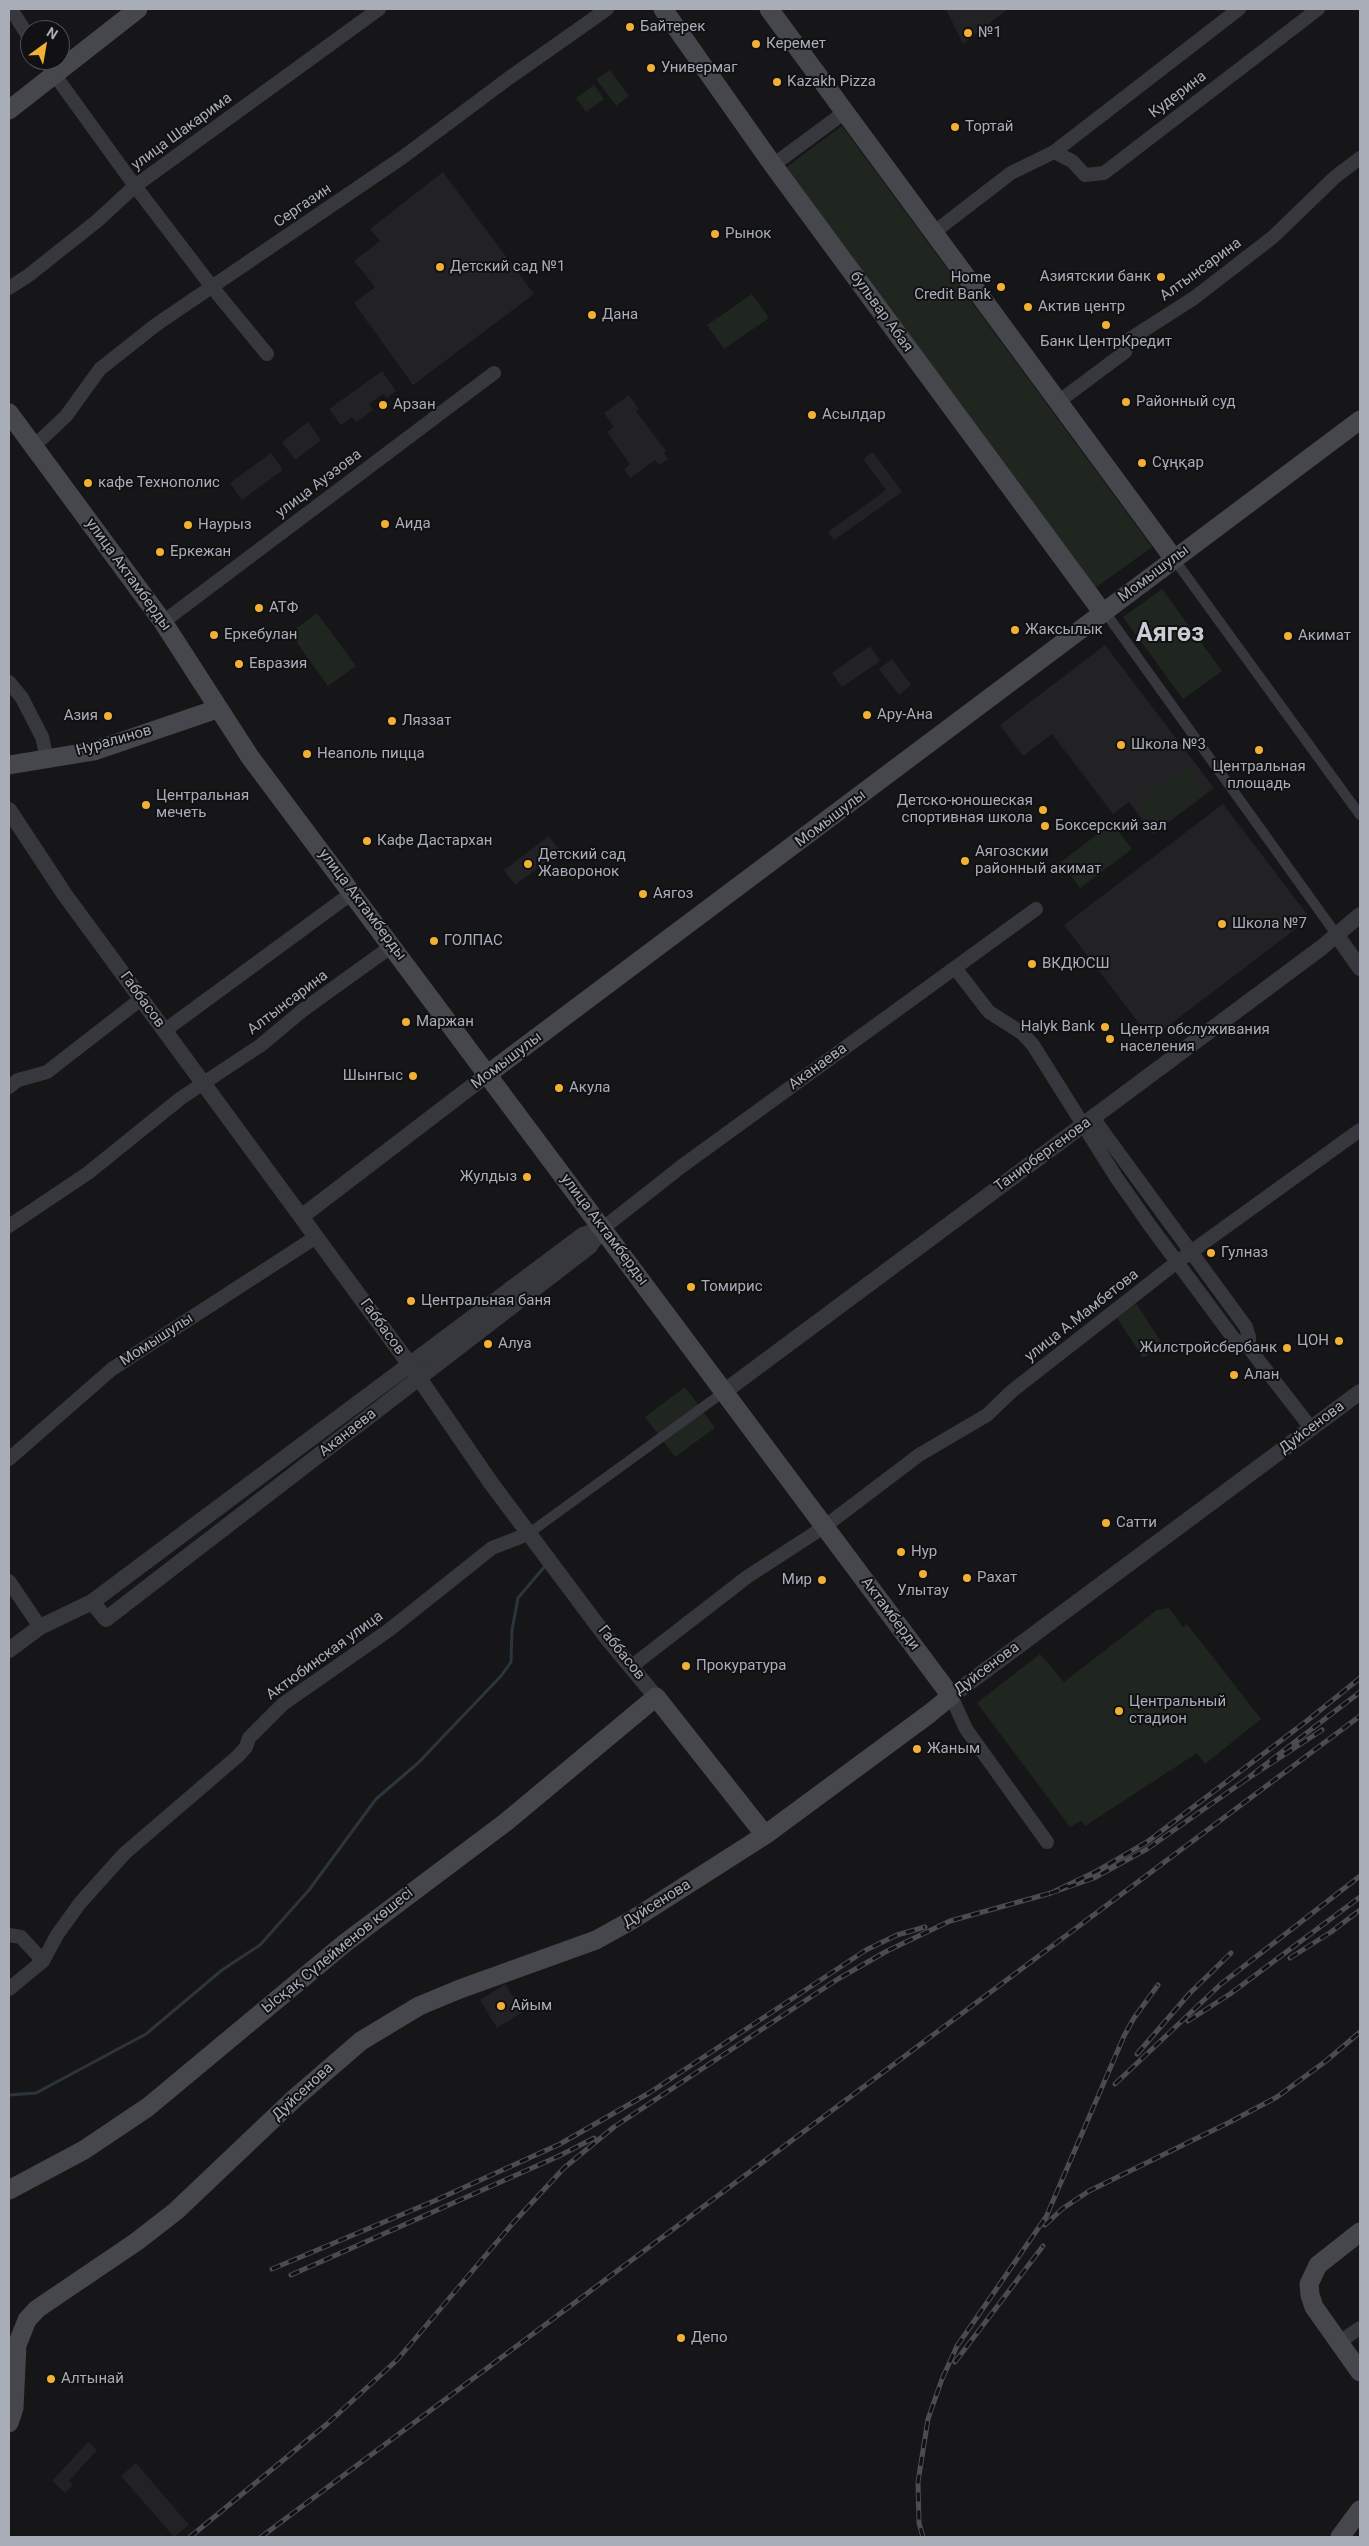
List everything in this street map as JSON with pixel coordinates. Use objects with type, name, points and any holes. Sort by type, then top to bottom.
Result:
[{"type":"main road","points":[[70,53],[138,9]]},
{"type":"main road","name":"бульвар Абая","points":[[663,9],[774,165],[1104,612]]},
{"type":"main road","points":[[769,9],[1174,559]]},
{"type":"main road","points":[[9,110],[46,70]]},
{"type":"main road","name":"улица Актамберды","points":[[9,413],[163,622],[250,757],[724,1391]]},
{"type":"main road","name":"Момышулы","points":[[488,1074],[1360,420]]},
{"type":"main road","name":"Нуралинов","points":[[9,765],[94,751],[218,709]]},
{"type":"main road","name":"Актамберди","points":[[724,1391],[951,1696]]},
{"type":"main road","name":"Дуйсенова","points":[[9,2423],[14,2408],[13,2361],[22,2331],[37,2309],[136,2242],[176,2211],[295,2098],[372,2033],[419,2006],[452,1992],[596,1940],[678,1892],[765,1835],[951,1696]]},
{"type":"main road","name":"Габбасов","points":[[656,1697],[765,1835]]},
{"type":"main road","name":"Ысқақ Сүлейменов көшесі","points":[[9,2190],[84,2150],[148,2107],[345,1943],[506,1822],[656,1697]]},
{"type":"main road","points":[[1360,2232],[1326,2256],[1313,2273],[1310,2295],[1314,2307],[1360,2372]]},
{"type":"main road","points":[[1340,2537],[1360,2513]]},
{"type":"street","points":[[11,9],[20,23]]},
{"type":"street","name":"улица Шакарима","points":[[9,288],[29,275],[98,221],[135,186],[379,9]]},
{"type":"street","name":"Сергазин","points":[[33,447],[66,416],[100,369],[157,324],[403,157],[509,78],[607,9]]},
{"type":"street","name":"Кудерина","points":[[933,233],[1011,173],[1054,152],[1239,9]]},
{"type":"street","name":"Кудерина","points":[[1054,152],[1072,161],[1085,174],[1104,173],[1318,9]]},
{"type":"street","points":[[51,70],[135,186],[212,287],[267,354]]},
{"type":"street","points":[[774,165],[845,112]]},
{"type":"street","name":"Алтынсарина","points":[[1058,402],[1124,352],[1130,339],[1194,298],[1273,238],[1335,177],[1360,158]]},
{"type":"street","name":"улица Ауэзова","points":[[163,622],[494,373]]},
{"type":"street","points":[[1174,559],[1360,815]]},
{"type":"street","points":[[1104,612],[1360,968]]},
{"type":"street","points":[[9,682],[22,698],[42,737],[47,758]]},
{"type":"street","name":"Габбасов","points":[[9,810],[65,895],[414,1372],[528,1534],[607,1638],[656,1697]]},
{"type":"street","points":[[164,1031],[352,893]]},
{"type":"street","name":"Аканаева","points":[[9,1650],[40,1627],[92,1602],[414,1372],[582,1235],[602,1229],[682,1166],[1036,909]]},
{"type":"street","name":"Танирбергенова","points":[[724,1391],[1321,948],[1360,916]]},
{"type":"street","name":"Алтынсарина","points":[[9,1226],[88,1173],[181,1098],[261,1045],[303,1010],[392,946]]},
{"type":"street","points":[[955,968],[989,1012],[1022,1033],[1033,1045],[1088,1122],[1191,1253],[1246,1327],[1249,1337],[1248,1348]]},
{"type":"street","points":[[9,1087],[18,1080],[47,1072],[141,999]]},
{"type":"street","name":"Момышулы","points":[[301,1217],[488,1074]]},
{"type":"street","points":[[1088,1122],[1116,1177],[1176,1262],[1234,1339],[1248,1348],[1311,1428]]},
{"type":"street","name":"улица А.Мамбетова","points":[[632,1666],[747,1578],[824,1527],[919,1455],[987,1414],[1012,1391],[1176,1262],[1360,1130]]},
{"type":"street","name":"Момышулы","points":[[9,1459],[112,1369],[316,1237]]},
{"type":"street","points":[[528,1534],[724,1391]]},
{"type":"street","name":"Дуйсенова","points":[[951,1696],[1360,1392]]},
{"type":"street","name":"Актюбинская улица","points":[[43,1961],[57,1935],[80,1903],[125,1853],[238,1756],[246,1747],[249,1738],[283,1704],[389,1630],[492,1548],[528,1534]]},
{"type":"street","points":[[9,1581],[40,1627]]},
{"type":"street","name":"Актамберди","points":[[951,1696],[966,1729],[1047,1842]]},
{"type":"street","points":[[9,1935],[20,1937],[43,1961],[9,1990]]},
{"type":"street","points":[[1339,2342],[1360,2328]]},
{"type":"shaded area","name":"№1","points":[[946,9],[1008,9],[963,44]]},
{"type":"shaded area","points":[[610,70],[629,96],[616,106],[596,79]]},
{"type":"shaded area","points":[[594,85],[604,99],[586,112],[576,98]]},
{"type":"shaded area","points":[[842,126],[1152,547],[1095,588],[785,168]]},
{"type":"shaded area","points":[[443,172],[534,294],[413,385],[354,303],[375,287],[354,261],[380,241],[370,229]]},
{"type":"shaded area","points":[[752,294],[769,318],[724,349],[707,325]]},
{"type":"shaded area","points":[[382,371],[396,391],[387,398],[383,394],[369,404],[373,410],[356,422],[352,417],[341,425],[329,409]]},
{"type":"shaded area","points":[[629,395],[639,409],[636,411],[666,451],[664,453],[668,459],[659,465],[655,460],[630,478],[624,469],[630,464],[607,432],[614,427],[604,413]]},
{"type":"shaded area","points":[[308,422],[321,440],[295,460],[282,442]]},
{"type":"shaded area","points":[[873,452],[902,492],[834,540],[828,532],[886,490],[863,459]]},
{"type":"shaded area","points":[[271,453],[283,470],[242,500],[230,483]]},
{"type":"shaded area","points":[[1162,589],[1222,671],[1183,699],[1123,617]]},
{"type":"shaded area","points":[[317,613],[356,666],[328,686],[290,633]]},
{"type":"shaded area","name":"Школа №3","points":[[1105,645],[1214,788],[1153,834],[1129,802],[1113,814],[1052,734],[1023,756],[1000,725]]},
{"type":"shaded area","points":[[870,646],[880,661],[842,687],[832,673]]},
{"type":"shaded area","points":[[892,659],[911,685],[899,695],[879,669]]},
{"type":"shaded area","points":[[1188,766],[1207,792],[1156,830],[1137,805]]},
{"type":"shaded area","points":[[1223,804],[1310,918],[1151,1039],[1064,925]]},
{"type":"shaded area","points":[[1112,823],[1132,849],[1080,888],[1061,862]]},
{"type":"shaded area","name":"Детский сад Жаворонок","points":[[549,836],[559,849],[550,856],[551,858],[515,885],[504,870]]},
{"type":"shaded area","points":[[1136,1303],[1163,1345],[1143,1358],[1116,1316]]},
{"type":"shaded area","points":[[685,1387],[715,1428],[675,1457],[645,1417]]},
{"type":"shaded area","name":"Центральный стадион","points":[[1169,1608],[1183,1627],[1187,1624],[1261,1719],[1205,1764],[1197,1753],[1085,1826],[1081,1821],[1070,1827],[977,1703],[1040,1654],[1064,1682],[1157,1610]]},
{"type":"shaded area","name":"Айым","points":[[505,1984],[523,2012],[497,2028],[480,2000]]},
{"type":"shaded area","points":[[88,2442],[97,2450],[69,2481],[73,2485],[65,2493],[52,2481]]},
{"type":"shaded area","points":[[136,2463],[189,2525],[174,2537],[121,2476]]},
{"type":"waterway","points":[[9,2095],[36,2093],[146,2034],[222,1970],[260,1945],[309,1890],[376,1799],[418,1763],[501,1676],[511,1662],[512,1630],[518,1598],[545,1566]]},
{"type":"railway","points":[[1244,1781],[1147,1849],[1094,1878],[1051,1893],[1097,1871],[1147,1842],[1308,1720],[1360,1678]]},
{"type":"railway","points":[[1322,1730],[1244,1781],[1360,1692]]},
{"type":"railway","points":[[261,2537],[1360,1716]]},
{"type":"railway","points":[[1115,2084],[1221,1984],[1360,1876]]},
{"type":"railway","points":[[190,2537],[327,2424],[397,2360],[513,2223],[564,2168],[614,2127],[838,1979],[887,1951],[950,1921],[1051,1893]]},
{"type":"railway","points":[[1188,2021],[1230,1994],[1360,1897]]},
{"type":"railway","points":[[1290,1958],[1331,1932],[1360,1910]]},
{"type":"railway","points":[[272,2269],[434,2201],[560,2144],[649,2093],[866,1950],[897,1935],[925,1927]]},
{"type":"railway","points":[[1137,2054],[1190,1993],[1231,1953]]},
{"type":"railway","points":[[923,2537],[919,2523],[918,2482],[928,2419],[942,2379],[957,2346],[1046,2217],[1124,2036],[1134,2018],[1158,1985]]},
{"type":"railway","points":[[1045,2225],[1062,2209],[1089,2191],[1277,2097],[1326,2061],[1360,2032]]},
{"type":"railway","points":[[291,2275],[559,2156],[594,2138]]},
{"type":"railway","points":[[955,2362],[1043,2246]]},
{"type":"place","name":"Байтерек","points":[[630,27]]},
{"type":"place","name":"№1","points":[[968,33]]},
{"type":"place","name":"Керемет","points":[[756,44]]},
{"type":"place","name":"Универмаг","points":[[651,68]]},
{"type":"place","name":"Kazakh Pizza","points":[[777,82]]},
{"type":"place","name":"Тортай","points":[[955,127]]},
{"type":"place","name":"Рынок","points":[[715,234]]},
{"type":"place","name":"Детский сад №1","points":[[440,267]]},
{"type":"place","name":"Азиятскии банк","points":[[1161,277]]},
{"type":"place","name":"Home Credit Bank","points":[[1001,287]]},
{"type":"place","name":"Актив центр","points":[[1028,307]]},
{"type":"place","name":"Дана","points":[[592,315]]},
{"type":"place","name":"Банк ЦентрКредит","points":[[1106,325]]},
{"type":"place","name":"Районный суд","points":[[1126,402]]},
{"type":"place","name":"Арзан","points":[[383,405]]},
{"type":"place","name":"Асылдар","points":[[812,415]]},
{"type":"place","name":"Сұңқар","points":[[1142,463]]},
{"type":"place","name":"кафе Технополис","points":[[88,483]]},
{"type":"place","name":"Аида","points":[[385,524]]},
{"type":"place","name":"Наурыз","points":[[188,525]]},
{"type":"place","name":"Еркежан","points":[[160,552]]},
{"type":"place","name":"АТФ","points":[[259,608]]},
{"type":"place","name":"Жаксылык","points":[[1015,630]]},
{"type":"place","name":"Еркебулан","points":[[214,635]]},
{"type":"place","name":"Акимат","points":[[1288,636]]},
{"type":"place","name":"Евразия","points":[[239,664]]},
{"type":"place","name":"Ару-Ана","points":[[867,715]]},
{"type":"place","name":"Азия","points":[[108,716]]},
{"type":"place","name":"Ляззат","points":[[392,721]]},
{"type":"place","name":"Школа №3","points":[[1121,745]]},
{"type":"place","name":"Центральная площадь","points":[[1259,750]]},
{"type":"place","name":"Неаполь пицца","points":[[307,754]]},
{"type":"place","name":"Центральная мечеть","points":[[146,805]]},
{"type":"place","name":"Детско-юношеская спортивная школа","points":[[1043,810]]},
{"type":"place","name":"Боксерский зал","points":[[1045,826]]},
{"type":"place","name":"Кафе Дастархан","points":[[367,841]]},
{"type":"place","name":"Аягозскии районный акимат","points":[[965,861]]},
{"type":"place","name":"Детский сад Жаворонок","points":[[528,864]]},
{"type":"place","name":"Аягоз","points":[[643,894]]},
{"type":"place","name":"Школа №7","points":[[1222,924]]},
{"type":"place","name":"ГОЛПАС","points":[[434,941]]},
{"type":"place","name":"ВКДЮСШ","points":[[1032,964]]},
{"type":"place","name":"Маржан","points":[[406,1022]]},
{"type":"place","name":"Halyk Bank","points":[[1105,1027]]},
{"type":"place","name":"Центр обслуживания населения","points":[[1110,1039]]},
{"type":"place","name":"Шынгыс","points":[[413,1076]]},
{"type":"place","name":"Акула","points":[[559,1088]]},
{"type":"place","name":"Жулдыз","points":[[527,1177]]},
{"type":"place","name":"Гулназ","points":[[1211,1253]]},
{"type":"place","name":"Томирис","points":[[691,1287]]},
{"type":"place","name":"Центральная баня","points":[[411,1301]]},
{"type":"place","name":"ЦОН","points":[[1339,1341]]},
{"type":"place","name":"Алуа","points":[[488,1344]]},
{"type":"place","name":"Жилстройсбербанк","points":[[1287,1348]]},
{"type":"place","name":"Алан","points":[[1234,1375]]},
{"type":"place","name":"Сатти","points":[[1106,1523]]},
{"type":"place","name":"Нур","points":[[901,1552]]},
{"type":"place","name":"Улытау","points":[[923,1574]]},
{"type":"place","name":"Рахат","points":[[967,1578]]},
{"type":"place","name":"Мир","points":[[822,1580]]},
{"type":"place","name":"Прокуратура","points":[[686,1666]]},
{"type":"place","name":"Центральный стадион","points":[[1119,1711]]},
{"type":"place","name":"Жаным","points":[[917,1749]]},
{"type":"place","name":"Айым","points":[[501,2006]]},
{"type":"place","name":"Депо","points":[[681,2338]]},
{"type":"place","name":"Алтынай","points":[[51,2379]]},
{"type":"district","name":"Аягөз","points":[[1170,635]]}]
